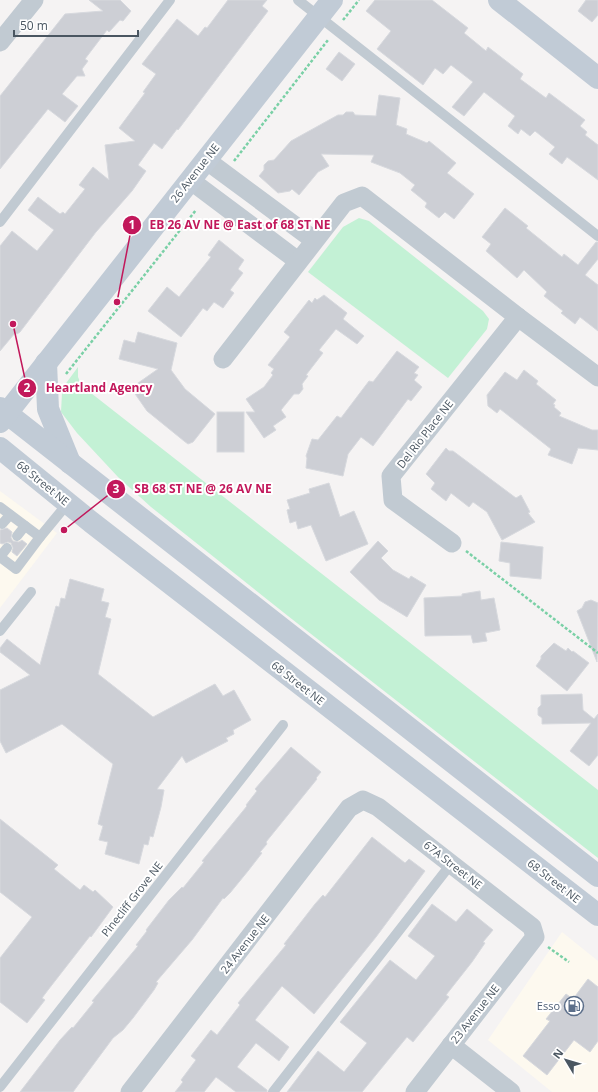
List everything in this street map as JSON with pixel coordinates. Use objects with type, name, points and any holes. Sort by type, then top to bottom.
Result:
[{"type":"main road","points":[[503,1],[598,78]]},
{"type":"main road","name":"26 Avenue NE","points":[[2,414],[46,363],[326,8]]},
{"type":"main road","points":[[46,363],[48,409],[71,464]]},
{"type":"main road","points":[[2,414],[71,464],[598,876]]},
{"type":"main road","name":"68 Street NE","points":[[0,448],[68,503],[598,915]]},
{"type":"street","points":[[0,42],[34,0]]},
{"type":"street","points":[[206,160],[314,240]]},
{"type":"street","points":[[190,180],[298,261]]},
{"type":"street","points":[[223,359],[344,203],[362,196],[598,377]]},
{"type":"street","name":"Del Rio Place NE","points":[[452,542],[393,500],[391,476],[518,317]]},
{"type":"street","name":"67A Street NE","points":[[363,800],[378,807],[532,927],[535,937]]},
{"type":"street","name":"24 Avenue NE","points":[[130,1092],[349,808],[363,800]]},
{"type":"street","name":"23 Avenue NE","points":[[415,1092],[535,937]]},
{"type":"street","points":[[451,1045],[511,1092]]},
{"type":"lane","points":[[0,222],[170,0]]},
{"type":"lane","points":[[298,0],[326,8],[336,30],[598,236]]},
{"type":"lane","points":[[7,548],[0,557],[16,569],[68,503]]},
{"type":"lane","points":[[0,507],[40,537]]},
{"type":"lane","points":[[2,524],[10,515]]},
{"type":"lane","points":[[17,536],[25,526]]},
{"type":"lane","points":[[0,631],[31,592]]},
{"type":"lane","name":"Pinecliff Grove NE","points":[[0,1087],[4,1075],[283,725]]},
{"type":"lane","points":[[273,1092],[451,864]]},
{"type":"path","points":[[234,161],[359,0]]},
{"type":"path","points":[[64,378],[196,210]]},
{"type":"path","points":[[452,542],[480,560],[598,653]]},
{"type":"path","points":[[554,951],[569,962]]},
{"type":"shaded area","points":[[0,491],[57,533],[0,608]]},
{"type":"shaded area","points":[[562,932],[598,961],[598,1092],[552,1092],[488,1040]]},
{"type":"green space","points":[[359,218],[369,221],[483,311],[489,319],[487,329],[448,378],[308,272],[343,227]]},
{"type":"green space","points":[[78,367],[78,377],[82,386],[598,790],[598,858],[288,616],[151,507],[118,477],[77,433],[61,412],[64,386]]},
{"type":"building","points":[[89,0],[120,0],[131,11],[123,21],[120,20],[109,32],[107,30],[85,59],[88,61],[82,69],[85,76],[77,76],[62,94],[78,106],[65,122],[48,109],[0,169],[0,96],[65,14],[103,11]]},
{"type":"building","points":[[228,0],[267,0],[262,6],[268,11],[162,149],[154,143],[138,165],[146,171],[132,191],[96,232],[20,332],[17,334],[15,333],[0,351],[0,246],[12,231],[37,251],[54,230],[28,210],[38,197],[60,214],[63,212],[65,214],[85,189],[79,185],[93,167],[109,180],[105,145],[135,141],[119,128],[145,93],[143,92],[156,74],[142,64],[177,19],[198,36],[205,27],[207,28]]},
{"type":"building","points":[[375,0],[432,0],[468,28],[464,33],[486,51],[488,47],[523,74],[520,79],[546,98],[549,93],[585,120],[580,126],[587,132],[585,135],[598,145],[598,180],[567,157],[562,164],[549,154],[555,147],[535,131],[530,136],[521,129],[518,134],[508,126],[515,116],[484,92],[464,116],[452,107],[473,82],[451,65],[443,74],[435,68],[423,85],[377,49],[391,31],[366,11]]},
{"type":"building","points":[[586,0],[598,0],[598,15],[592,22],[578,11]]},
{"type":"building","points":[[339,52],[355,64],[342,81],[326,69]]},
{"type":"building","points":[[379,95],[400,98],[396,125],[407,129],[406,134],[427,143],[429,141],[456,163],[447,173],[474,194],[454,219],[445,212],[439,218],[425,207],[427,203],[411,190],[415,185],[400,173],[371,162],[374,155],[321,154],[329,166],[318,172],[299,195],[292,189],[290,191],[278,193],[259,176],[264,170],[264,165],[268,161],[274,160],[291,141],[338,115],[343,115],[346,112],[353,112],[355,115],[376,116]]},
{"type":"building","points":[[505,208],[528,226],[526,228],[562,257],[564,254],[578,265],[596,242],[598,242],[598,259],[585,275],[598,285],[598,331],[580,317],[575,324],[561,313],[563,311],[544,296],[547,292],[524,270],[517,278],[486,251],[491,244],[482,237]]},
{"type":"building","points":[[219,240],[244,260],[238,269],[243,273],[230,290],[234,293],[223,308],[214,302],[207,311],[203,308],[181,337],[148,311],[167,287],[179,297],[211,257],[208,255]]},
{"type":"building","points":[[324,295],[347,313],[343,319],[364,336],[357,344],[336,329],[319,350],[323,353],[306,375],[308,376],[302,384],[303,389],[299,394],[294,394],[281,410],[286,417],[273,426],[276,430],[264,438],[246,412],[255,412],[246,399],[264,387],[273,375],[271,373],[274,369],[268,365],[290,337],[284,332],[309,300],[312,303],[315,298],[317,300]]},
{"type":"building","points":[[138,332],[177,343],[171,370],[185,389],[215,414],[193,442],[188,444],[147,411],[131,388],[158,369],[119,359],[124,340],[135,343]]},
{"type":"building","points":[[397,351],[419,367],[414,373],[418,375],[414,380],[422,387],[411,401],[408,399],[373,446],[361,437],[348,454],[343,476],[306,468],[306,456],[312,439],[318,440],[337,416],[341,418],[369,381],[373,382]]},
{"type":"building","points":[[524,370],[538,381],[536,384],[556,400],[553,404],[555,405],[554,407],[561,413],[559,416],[592,430],[598,430],[598,450],[578,448],[572,464],[548,455],[551,449],[500,409],[497,413],[488,406],[487,395],[505,372],[517,380]]},
{"type":"building","points":[[217,412],[244,412],[244,452],[217,452]]},
{"type":"building","points":[[446,448],[449,451],[453,451],[516,498],[521,495],[530,512],[528,513],[535,522],[502,540],[487,512],[473,502],[469,507],[451,493],[446,501],[431,489],[435,483],[426,474]]},
{"type":"building","points":[[329,483],[340,517],[354,511],[368,544],[326,561],[311,525],[298,529],[296,521],[290,523],[287,510],[290,509],[287,500],[310,493],[309,489]]},
{"type":"building","points":[[7,528],[12,532],[11,538],[13,541],[19,542],[22,540],[27,544],[17,556],[12,552],[13,548],[11,543],[0,543],[0,530]]},
{"type":"building","points":[[378,541],[388,551],[381,558],[393,570],[409,579],[411,576],[426,585],[407,617],[379,600],[350,572]]},
{"type":"building","points":[[501,542],[543,547],[541,579],[510,576],[510,563],[499,561]]},
{"type":"building","points":[[70,579],[104,589],[101,601],[109,603],[105,617],[111,619],[98,674],[153,717],[215,684],[223,696],[234,690],[251,720],[233,730],[234,734],[226,738],[228,741],[186,763],[182,756],[157,789],[164,790],[161,807],[153,837],[150,836],[148,845],[144,844],[139,864],[105,854],[108,842],[99,840],[103,826],[98,824],[113,764],[62,724],[6,753],[0,741],[0,690],[30,675],[0,652],[0,648],[7,639],[40,665],[56,606],[59,607],[61,598],[65,599]]},
{"type":"building","points":[[480,591],[481,600],[494,598],[500,630],[485,633],[487,641],[473,643],[471,635],[425,636],[424,598],[462,596],[462,594]]},
{"type":"building","points":[[591,600],[598,603],[597,662],[577,611],[582,608],[585,602]]},
{"type":"building","points":[[554,643],[566,651],[568,648],[589,663],[567,691],[536,666],[541,659],[541,656]]},
{"type":"building","points":[[582,694],[583,710],[594,719],[598,714],[598,755],[589,766],[570,751],[591,723],[542,724],[542,718],[538,715],[538,708],[541,705],[541,695]]},
{"type":"building","points":[[291,747],[321,772],[316,778],[317,779],[266,842],[267,844],[260,852],[262,853],[248,871],[230,893],[224,899],[223,898],[192,940],[156,982],[158,983],[154,990],[133,1018],[123,1030],[113,1038],[73,1092],[20,1092],[60,1040],[72,1027],[73,1028],[94,1002],[92,1001],[138,946],[136,945],[147,931],[146,930],[169,900],[182,887],[183,888],[204,862],[202,861],[247,806],[246,805],[257,791],[255,789]]},
{"type":"building","points":[[0,819],[58,865],[54,869],[80,890],[84,885],[93,892],[95,890],[113,907],[42,998],[45,1000],[27,1023],[0,1002],[0,958],[32,917],[0,892]]},
{"type":"building","points":[[372,837],[405,863],[409,859],[425,871],[376,937],[314,1014],[282,986],[255,1020],[289,1047],[279,1061],[256,1043],[237,1067],[267,1090],[267,1092],[236,1092],[216,1077],[204,1092],[175,1092],[183,1082],[181,1080],[196,1060],[191,1056],[211,1030],[217,1035],[240,1005],[238,1003],[286,945],[284,944],[315,904],[323,895],[325,897]]},
{"type":"building","points":[[432,904],[456,922],[467,909],[493,930],[483,942],[485,943],[472,962],[446,995],[449,997],[413,1042],[407,1037],[362,1092],[287,1092],[318,1051],[344,1072],[367,1043],[340,1022],[390,960],[416,980],[435,956],[408,936]]},
{"type":"building","points":[[588,979],[598,987],[598,1041],[590,1052],[574,1040],[547,1075],[523,1056],[550,1021],[546,1019],[566,994],[573,999]]},
{"type":"place","name":"EB 26 AV NE @ East of 68 ST NE","points":[[117,302]]},
{"type":"place","name":"Heartland Agency","points":[[13,324]]},
{"type":"place","name":"SB 68 ST NE @ 26 AV NE","points":[[64,530]]},
{"type":"place","name":"Esso","points":[[574,1006]]}]
